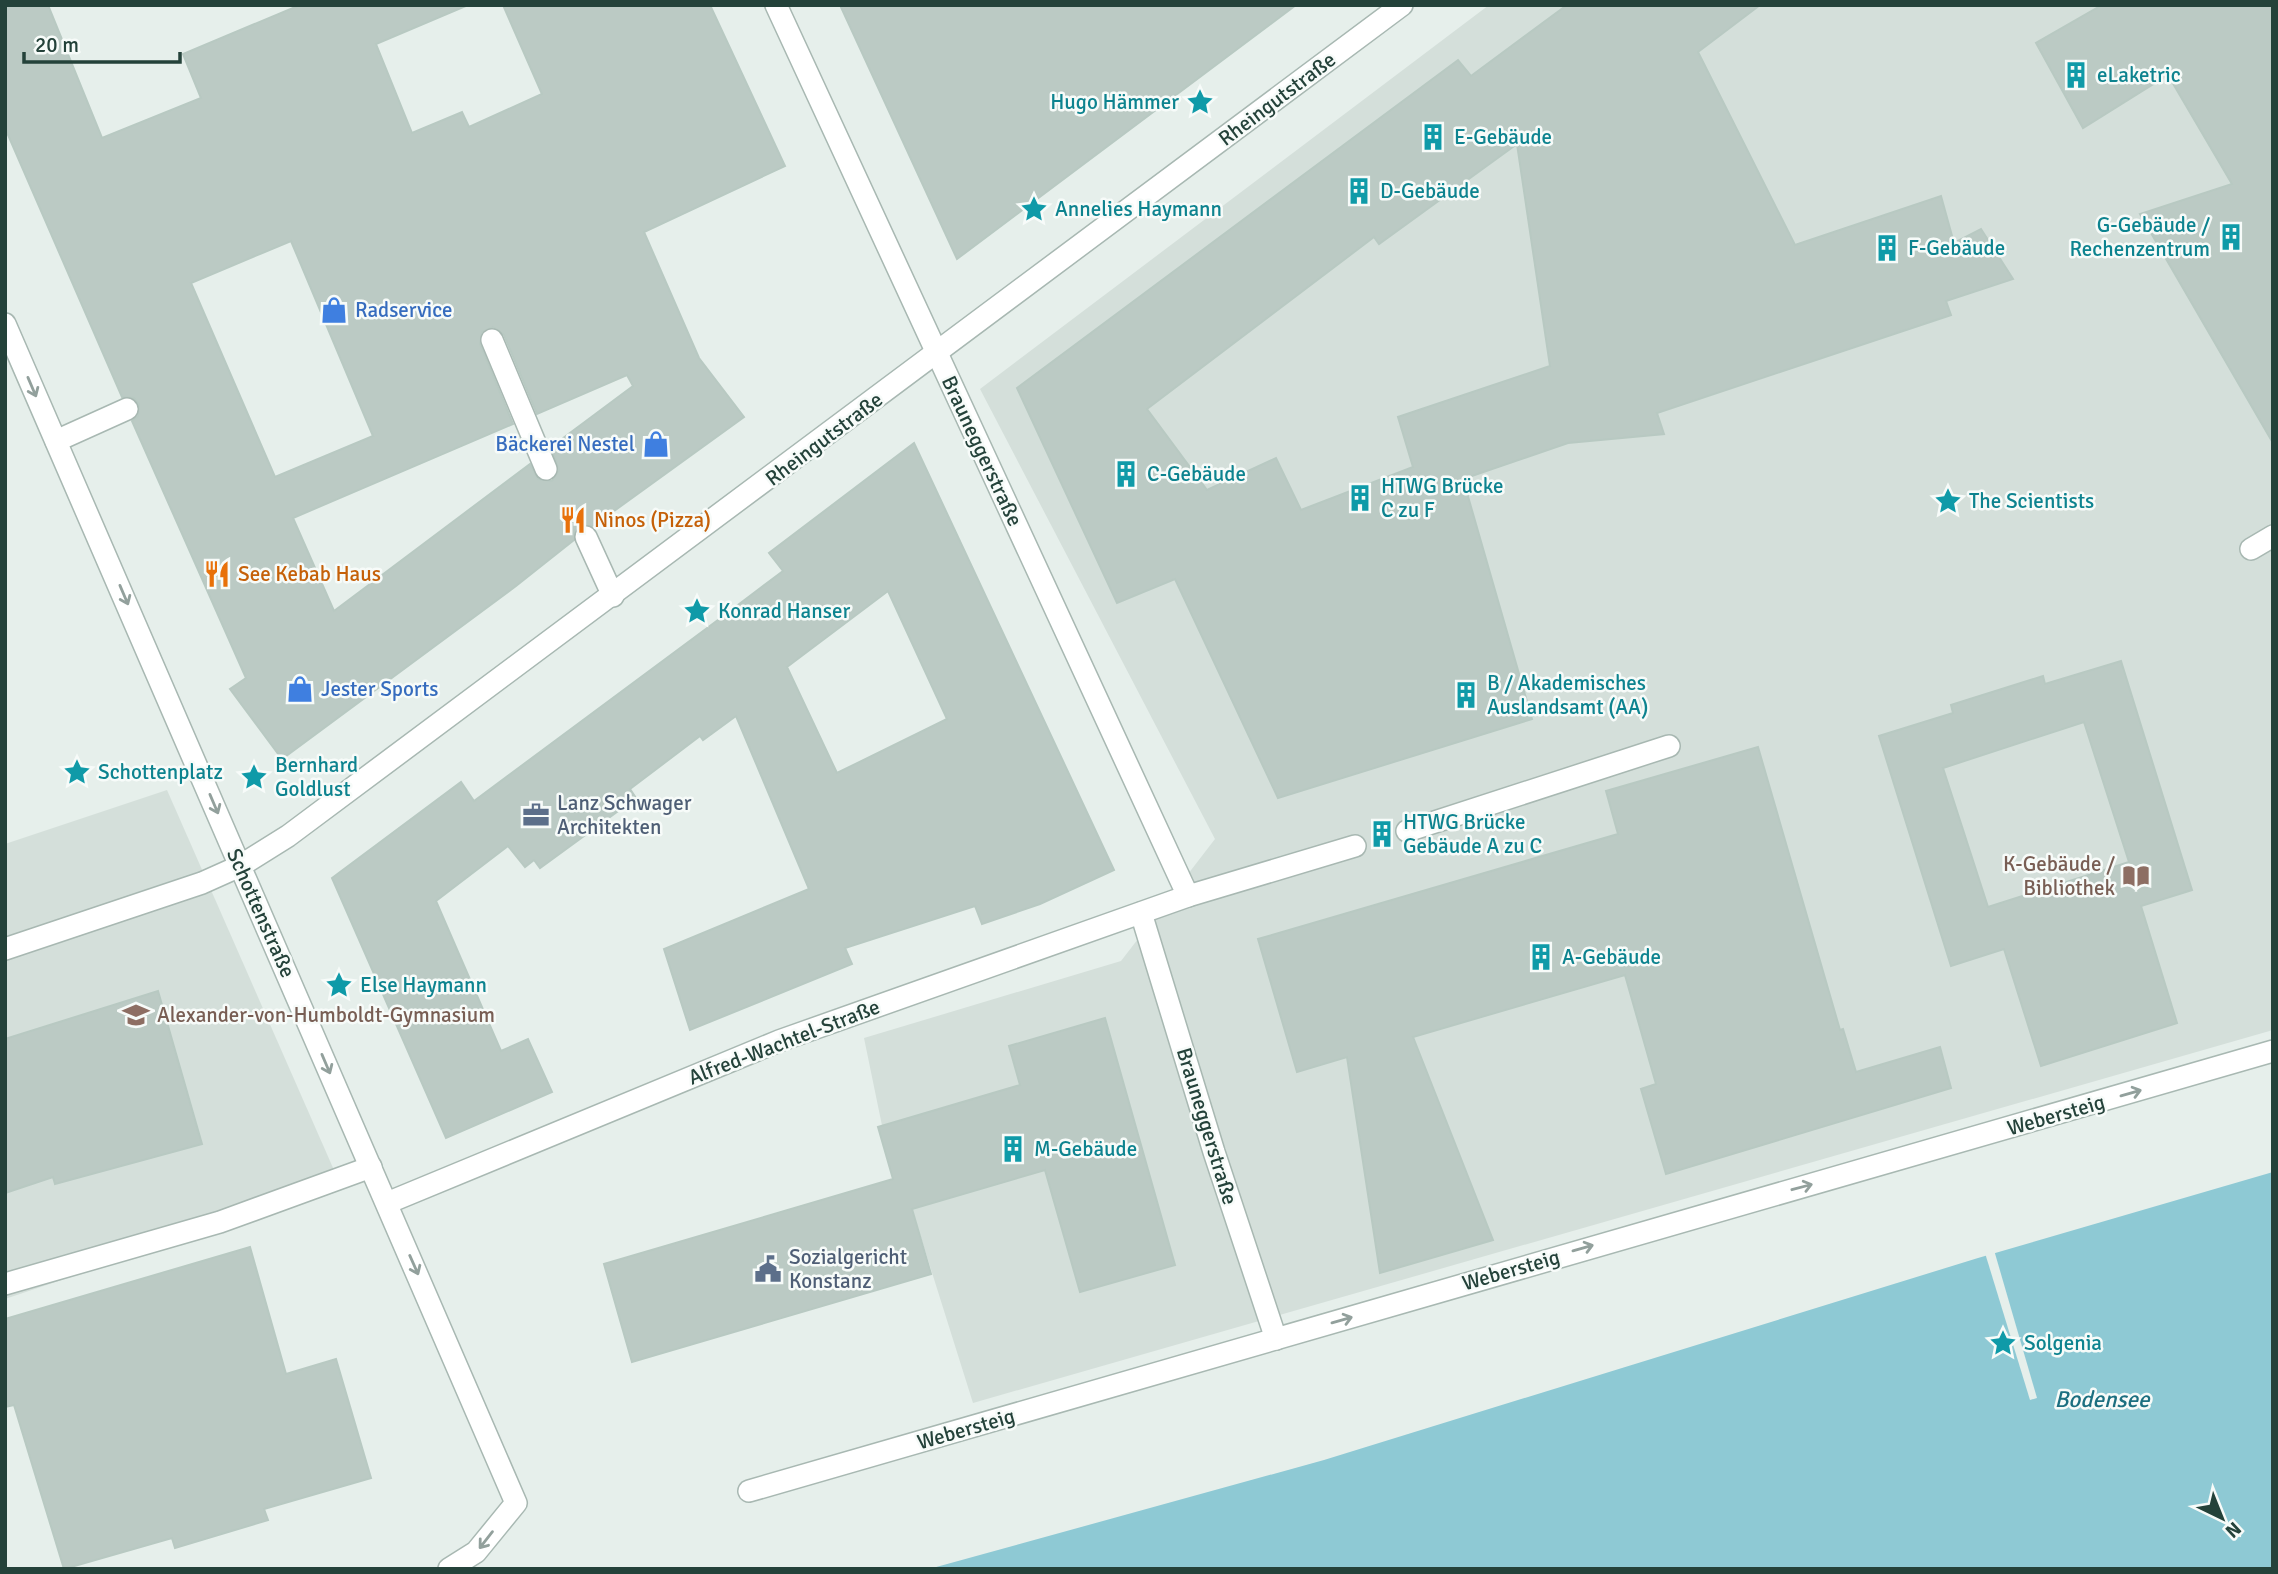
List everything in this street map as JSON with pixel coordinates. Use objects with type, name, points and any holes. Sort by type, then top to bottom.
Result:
[{"type":"street","name":"Brauneggerstraße","points":[[776,5],[1188,896]]},
{"type":"street","name":"Rheingutstraße","points":[[240,866],[288,836],[613,596],[1391,9]]},
{"type":"street","name":"Schottenstraße","points":[[5,324],[516,1503],[476,1552],[449,1569]]},
{"type":"street","points":[[492,340],[546,469]]},
{"type":"street","points":[[56,441],[127,409]]},
{"type":"street","points":[[2251,550],[2273,536]]},
{"type":"street","points":[[586,537],[613,596]]},
{"type":"street","points":[[1407,831],[1669,746]]},
{"type":"street","name":"Alfred-Wachtel-Straße","points":[[387,1203],[779,1041],[1188,896],[1355,846]]},
{"type":"street","points":[[5,948],[202,883],[240,866]]},
{"type":"street","name":"Brauneggerstraße","points":[[1142,913],[1214,1152],[1276,1339]]},
{"type":"street","name":"Webersteig","points":[[749,1491],[2273,1051]]},
{"type":"street","points":[[5,1284],[220,1222],[371,1167]]},
{"type":"shaded area","points":[[1489,5],[2273,5],[2273,1030],[973,1403],[912,1209],[893,1179],[864,1038],[1121,961],[1215,839],[980,389]]},
{"type":"shaded area","name":"Alexander-von-Humboldt-Gymnasium","points":[[167,790],[341,1186],[5,1299],[5,844]]},
{"type":"water","name":"Bodensee","points":[[2273,1172],[2273,1569],[929,1569],[1324,1460],[1978,1258]]},
{"type":"pier","points":[[1994,1250],[2037,1398],[2030,1400],[1985,1253]]},
{"type":"building","points":[[5,5],[48,5],[102,138],[201,98],[183,54],[300,5],[468,5],[376,44],[412,133],[462,112],[469,127],[542,94],[503,5],[710,5],[785,166],[644,232],[699,358],[744,417],[603,519],[592,526],[580,525],[575,530],[574,540],[516,586],[282,759],[230,689],[246,678],[132,421],[138,416],[139,404],[134,398],[122,397],[5,128]],"holes":[[[291,241],[373,436],[275,477],[191,283]],[[493,327],[504,335],[537,414],[627,375],[633,386],[551,447],[559,470],[552,481],[538,479],[530,464],[334,611],[293,518],[513,424],[480,344],[482,332]]]},
{"type":"building","points":[[840,5],[1296,5],[957,259]]},
{"type":"building","points":[[1567,5],[1760,5],[1698,52],[1795,245],[1941,196],[1954,243],[1981,229],[2013,279],[1946,301],[1951,315],[1657,413],[1664,434],[1568,443],[1463,479],[1532,719],[1278,798],[1175,579],[1117,603],[1017,388],[1458,60],[1471,76]],"holes":[[[1517,144],[1550,366],[1398,417],[1413,467],[1301,510],[1276,458],[1207,490],[1147,409],[1374,237],[1379,244]]]},
{"type":"building","name":"G-Gebäude / Rechenzentrum","points":[[2102,5],[2273,5],[2273,443],[2140,214],[2232,184],[2168,75],[2083,128],[2036,43]]},
{"type":"building","points":[[914,443],[1114,870],[1040,904],[982,924],[975,906],[845,948],[852,964],[690,1030],[664,949],[809,889],[736,716],[703,740],[700,736],[630,789],[636,798],[540,868],[534,860],[525,867],[508,846],[436,901],[501,1051],[528,1039],[552,1092],[446,1138],[332,878],[461,782],[474,801],[726,614],[783,571],[769,553]],"holes":[[[888,591],[947,719],[837,773],[787,667]]]},
{"type":"building","name":"K-Gebäude / Bibliothek","points":[[2121,661],[2192,890],[2141,906],[2177,1023],[2041,1066],[2004,949],[1951,966],[1879,736],[1953,713],[1951,705],[2043,676],[2045,684]],"holes":[[[2084,722],[2129,862],[1988,907],[1943,768]]]},
{"type":"building","name":"A-Gebäude","points":[[1758,747],[1840,1030],[1843,1029],[1856,1072],[1940,1047],[1951,1088],[1666,1174],[1641,1089],[1656,1084],[1625,975],[1413,1037],[1493,1240],[1380,1273],[1347,1057],[1297,1072],[1258,939],[1618,834],[1606,791]]},
{"type":"building","points":[[158,991],[202,1144],[55,1184],[53,1177],[5,1193],[5,1039]]},
{"type":"building","points":[[1105,1018],[1175,1265],[1080,1292],[1045,1170],[912,1209],[931,1274],[632,1362],[604,1264],[893,1179],[878,1127],[1020,1085],[1009,1046]]},
{"type":"building","points":[[250,1247],[286,1374],[336,1359],[371,1478],[264,1509],[268,1520],[175,1548],[172,1538],[64,1569],[14,1405],[5,1407],[5,1319]]},
{"type":"place","name":"eLaketric","points":[[2076,75]]},
{"type":"place","name":"Hugo Hämmer","points":[[1200,102]]},
{"type":"place","name":"E-Gebäude","points":[[1433,137]]},
{"type":"place","name":"D-Gebäude","points":[[1359,191]]},
{"type":"place","name":"Annelies Haymann","points":[[1034,209]]},
{"type":"place","name":"G-Gebäude / Rechenzentrum","points":[[2231,237]]},
{"type":"place","name":"F-Gebäude","points":[[1887,248]]},
{"type":"place","name":"Radservice","points":[[334,310]]},
{"type":"place","name":"Bäckerei Nestel","points":[[656,444]]},
{"type":"place","name":"C-Gebäude","points":[[1126,474]]},
{"type":"place","name":"HTWG Brücke C zu F","points":[[1360,498]]},
{"type":"place","name":"The Scientists","points":[[1948,501]]},
{"type":"place","name":"Ninos (Pizza)","points":[[573,520]]},
{"type":"place","name":"See Kebab Haus","points":[[217,574]]},
{"type":"place","name":"Konrad Hanser","points":[[697,611]]},
{"type":"place","name":"Jester Sports","points":[[300,689]]},
{"type":"place","name":"B / Akademisches Auslandsamt (AA)","points":[[1466,695]]},
{"type":"place","name":"Schottenplatz","points":[[77,772]]},
{"type":"place","name":"Bernhard Goldlust","points":[[254,777]]},
{"type":"place","name":"Lanz Schwager Architekten","points":[[536,815]]},
{"type":"place","name":"HTWG Brücke Gebäude A zu C","points":[[1382,834]]},
{"type":"place","name":"K-Gebäude / Bibliothek","points":[[2136,876]]},
{"type":"place","name":"A-Gebäude","points":[[1541,957]]},
{"type":"place","name":"Else Haymann","points":[[339,985]]},
{"type":"place","name":"Alexander-von-Humboldt-Gymnasium","points":[[136,1015]]},
{"type":"place","name":"M-Gebäude","points":[[1013,1149]]},
{"type":"place","name":"Sozialgericht Konstanz","points":[[768,1269]]},
{"type":"place","name":"Solgenia","points":[[2003,1343]]}]
